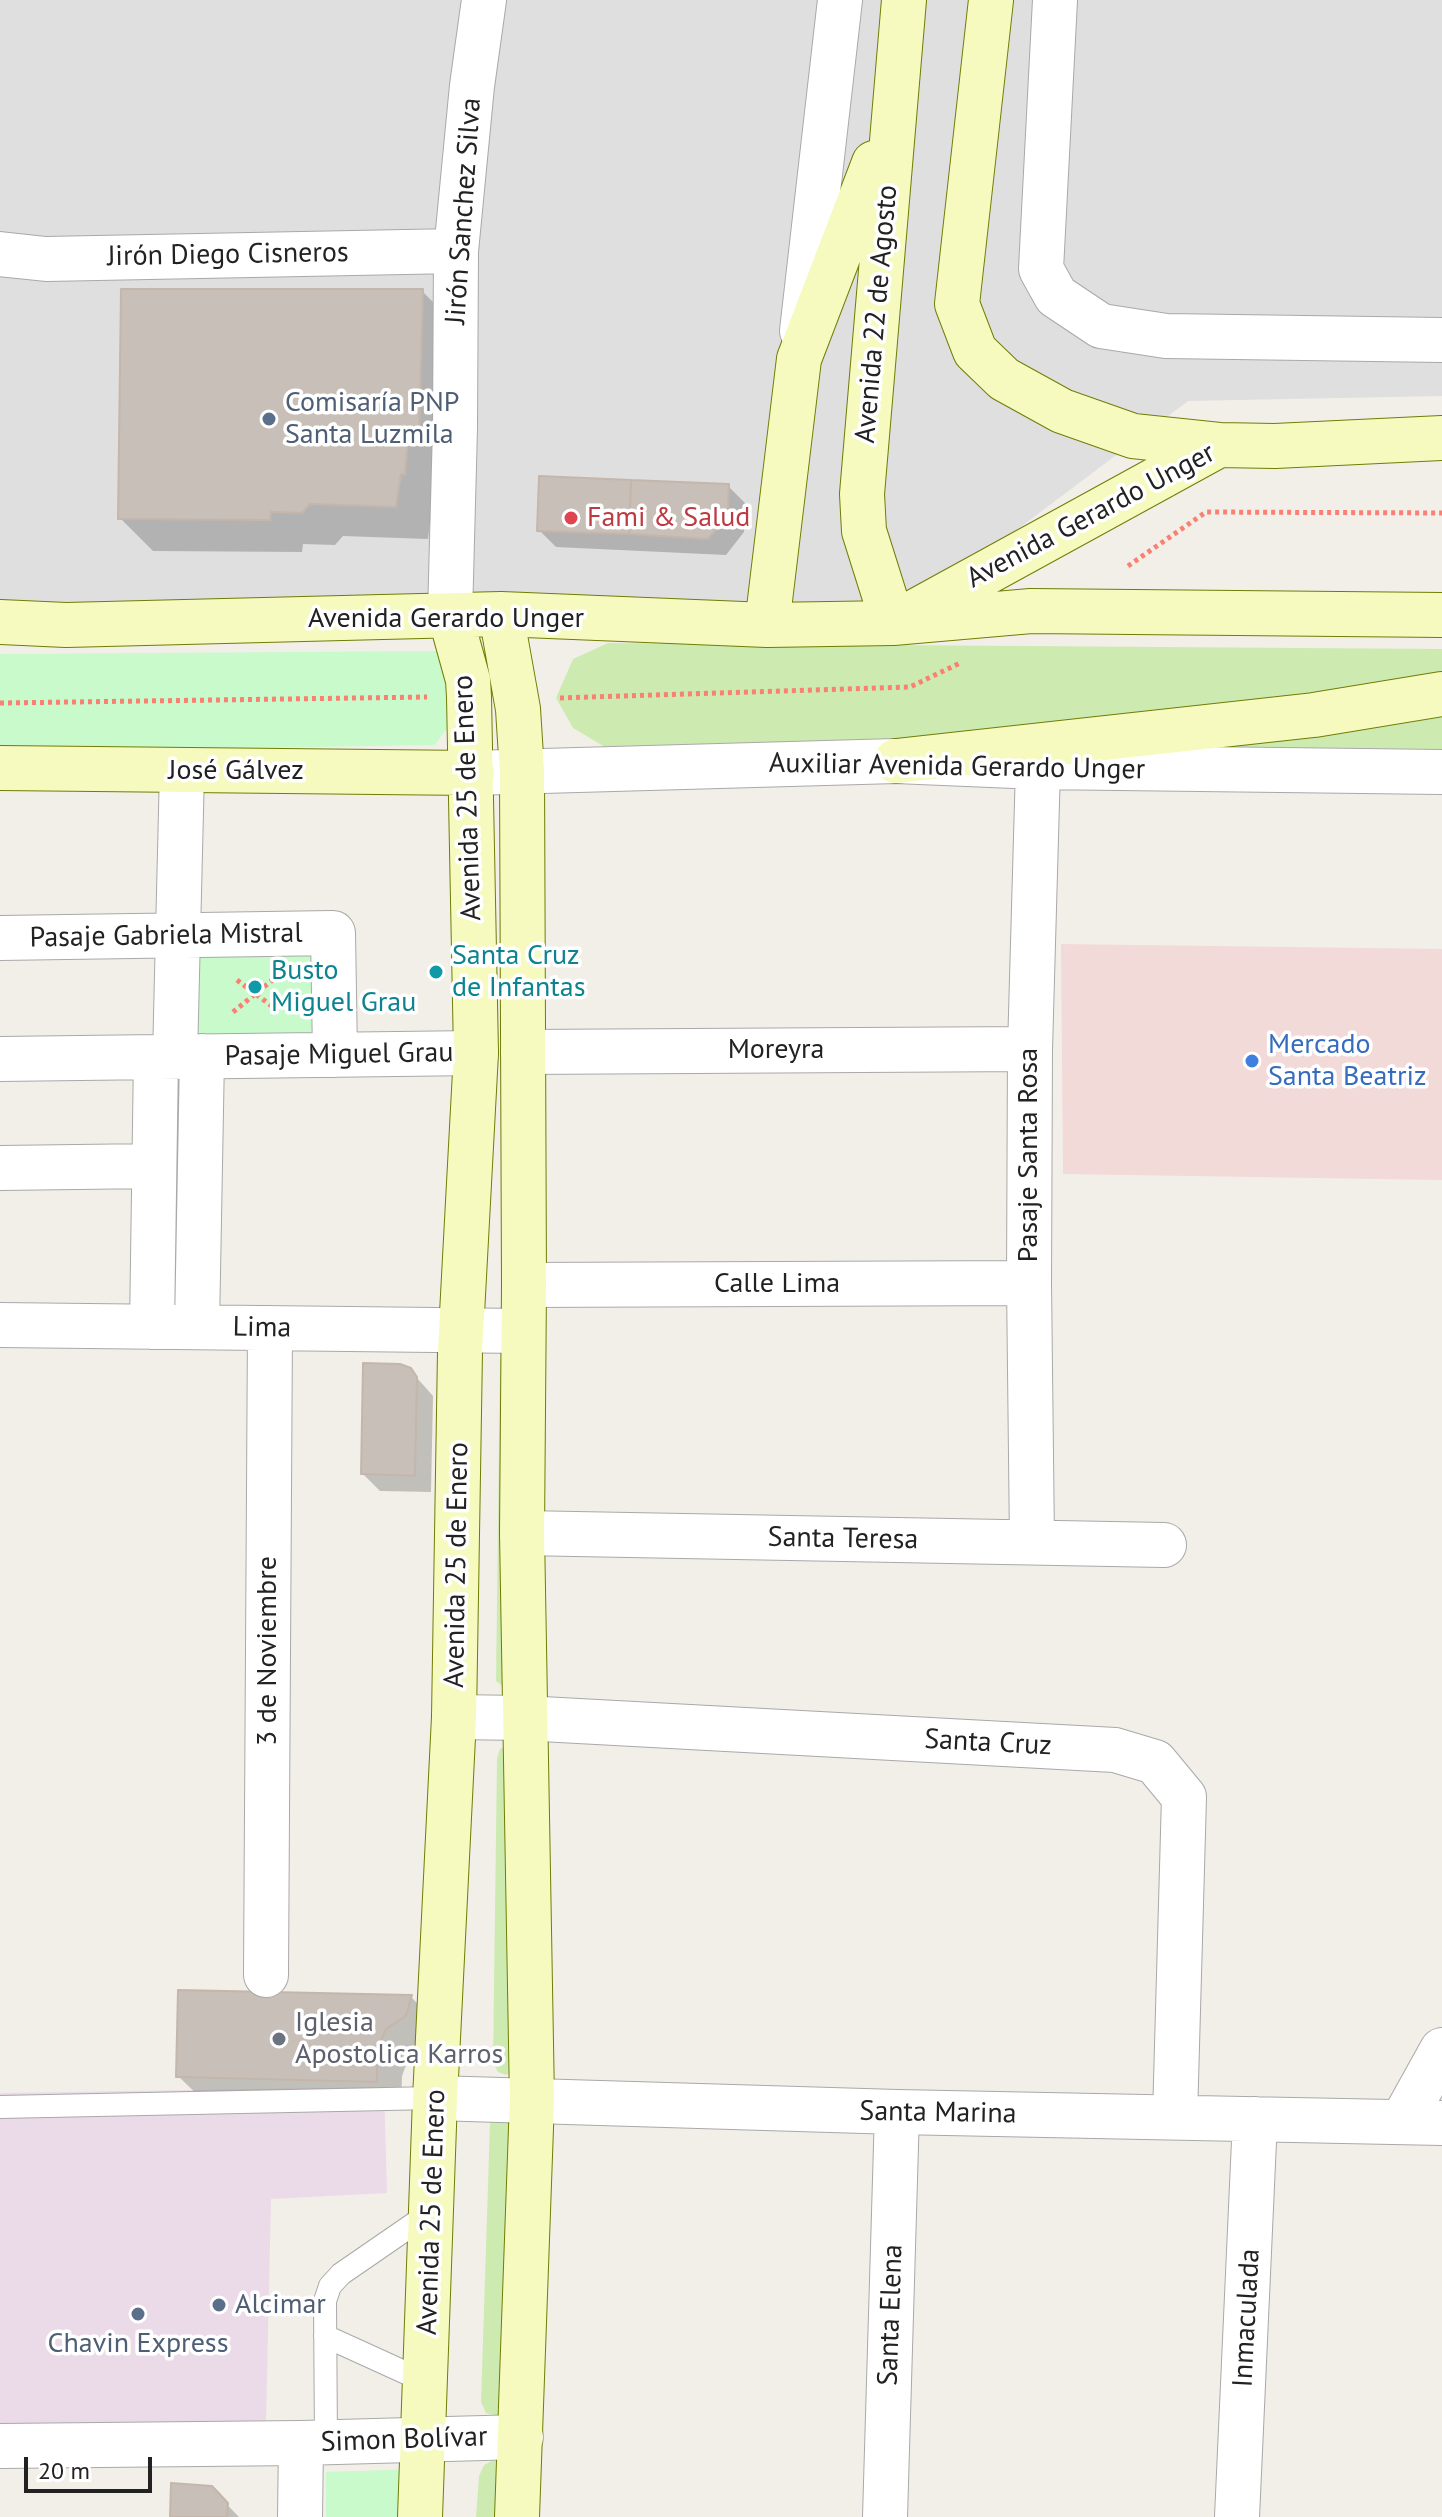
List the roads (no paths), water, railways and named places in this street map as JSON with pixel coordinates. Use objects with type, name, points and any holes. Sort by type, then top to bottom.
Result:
[{"type":"main road","name":"Avenida 22 de Agosto","points":[[893,623],[864,531],[862,494],[904,0]]},
{"type":"main road","points":[[991,0],[957,304],[975,351],[1004,379],[1062,411],[1133,436],[1219,445]]},
{"type":"main road","points":[[767,625],[799,359],[893,109]]},
{"type":"main road","name":"Avenida Gerardo Unger","points":[[893,623],[1219,445],[1275,446],[1442,438]]},
{"type":"main road","name":"Avenida Gerardo Unger","points":[[0,622],[66,625],[501,614],[767,625],[893,623],[1031,611],[1442,615]]},
{"type":"main road","name":"Avenida 25 de Enero","points":[[501,614],[518,709],[522,772],[523,1718],[532,2100],[517,2517]]},
{"type":"main road","name":"Avenida 25 de Enero","points":[[420,2517],[435,2098],[454,1717],[461,1330],[476,1053],[468,680],[450,615]]},
{"type":"main road","points":[[896,761],[1314,715],[1442,694]]},
{"type":"main road","name":"José Gálvez","points":[[0,768],[472,773]]},
{"type":"street","name":"Jirón Sanchez Silva","points":[[450,615],[456,251],[484,0]]},
{"type":"street","points":[[799,359],[840,0]]},
{"type":"street","points":[[1055,0],[1041,269],[1056,296],[1101,326],[1166,336],[1442,340]]},
{"type":"street","name":"Jirón Diego Cisneros","points":[[0,254],[46,259],[456,251]]},
{"type":"street","name":"Auxiliar Avenida Gerardo Unger","points":[[472,773],[896,761],[1038,767],[1442,772]]},
{"type":"street","name":"Pasaje Santa Rosa","points":[[1032,1542],[1030,1049],[1038,767]]},
{"type":"street","name":"Pasaje Miguel Grau","points":[[182,770],[178,1057],[197,1327]]},
{"type":"street","name":"Pasaje Gabriela Mistral","points":[[0,938],[333,933],[335,1055]]},
{"type":"street","name":"Moreyra","points":[[523,1052],[1030,1049]]},
{"type":"street","name":"Pasaje Miguel Grau","points":[[0,1059],[476,1053]]},
{"type":"street","name":"Pasaje Miguel Grau","points":[[152,1327],[154,1166],[178,1057]]},
{"type":"street","points":[[0,1168],[154,1166]]},
{"type":"street","name":"Calle Lima","points":[[524,1285],[1029,1283]]},
{"type":"street","name":"Lima","points":[[0,1325],[523,1331]]},
{"type":"street","name":"3 de Noviembre","points":[[266,1975],[270,1328]]},
{"type":"street","name":"Santa Teresa","points":[[522,1533],[1164,1545]]},
{"type":"street","name":"Santa Cruz","points":[[454,1717],[523,1718],[1115,1750],[1155,1762],[1184,1797],[1175,2117]]},
{"type":"street","points":[[1422,2123],[1442,2050]]},
{"type":"street","name":"Santa Marina","points":[[435,2098],[1422,2123]]},
{"type":"street","name":"Santa Elena","points":[[885,2517],[897,2112]]},
{"type":"street","name":"Inmaculada","points":[[1237,2517],[1255,2119]]},
{"type":"street","name":"Simon Bolívar","points":[[0,2446],[313,2443],[521,2437]]},
{"type":"street","points":[[300,2517],[313,2443]]},
{"type":"lane","points":[[0,2107],[435,2098]]},
{"type":"lane","points":[[313,2443],[325,2336],[325,2301],[330,2286],[341,2274],[432,2212]]},
{"type":"lane","points":[[325,2336],[426,2382]]},
{"type":"place","name":"Comisaría PNP Santa Luzmila","points":[[269,419]]},
{"type":"place","name":"Fami & Salud","points":[[571,518]]},
{"type":"place","name":"Santa Cruz de Infantas","points":[[436,972]]},
{"type":"place","name":"Busto Miguel Grau","points":[[255,987]]},
{"type":"place","name":"Mercado Santa Beatriz","points":[[1252,1061]]},
{"type":"place","name":"Iglesia Apostolica Karros","points":[[279,2039]]},
{"type":"place","name":"Alcimar","points":[[219,2305]]},
{"type":"place","name":"Chavin Express","points":[[138,2314]]}]
